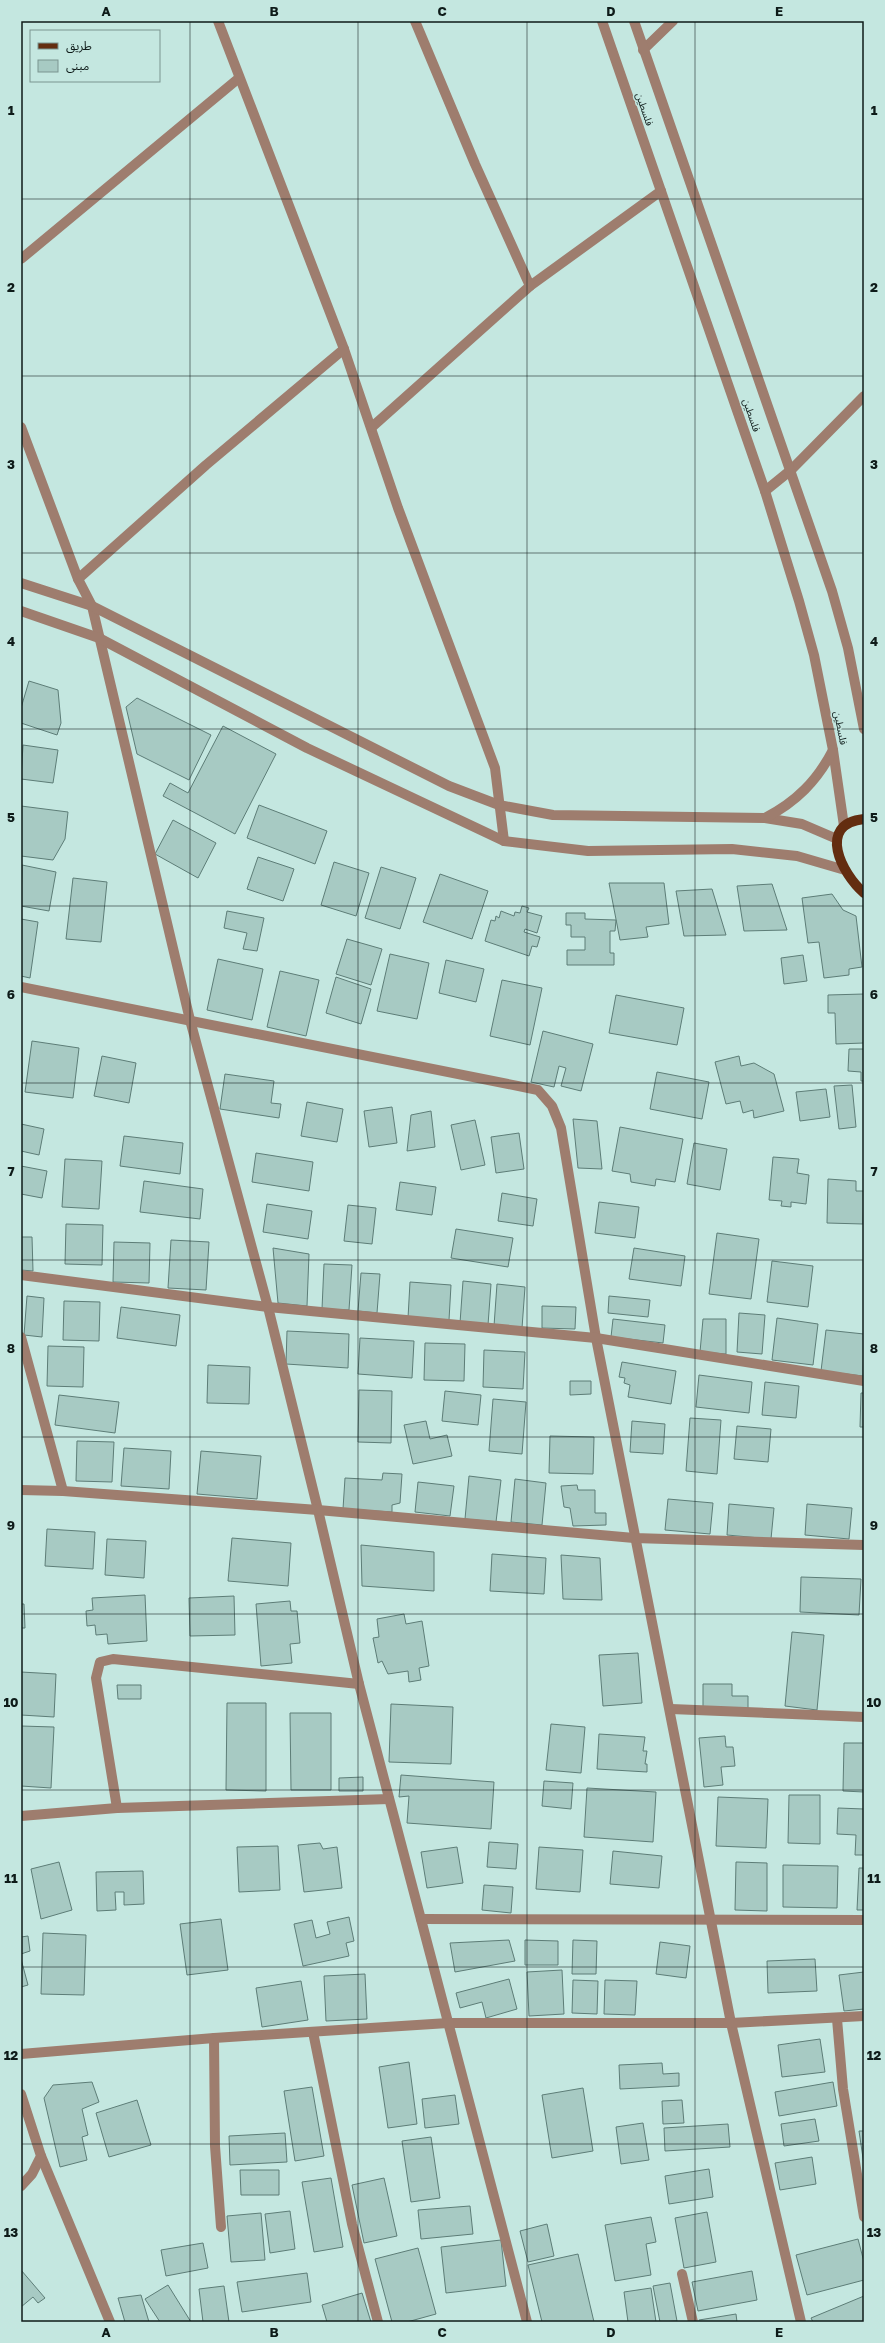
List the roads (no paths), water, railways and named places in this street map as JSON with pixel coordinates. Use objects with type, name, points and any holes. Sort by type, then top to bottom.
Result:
[{"type":"main road","points":[[864,819],[844,826],[837,839],[836,847],[845,870],[864,893]]},
{"type":"street","points":[[218,21],[344,349],[372,427],[398,508],[495,768],[504,841]]},
{"type":"street","points":[[415,21],[475,164],[530,286]]},
{"type":"street","name":"فلسطين","points":[[602,21],[765,492],[814,655],[833,750],[844,826]]},
{"type":"street","name":"فلسطين","points":[[634,21],[832,591],[848,648],[864,729]]},
{"type":"street","points":[[644,50],[673,21]]},
{"type":"street","points":[[21,259],[239,78]]},
{"type":"street","points":[[372,427],[530,286],[661,191]]},
{"type":"street","points":[[78,579],[206,466],[344,349]]},
{"type":"street","points":[[765,492],[791,470],[864,396]]},
{"type":"street","points":[[21,427],[78,579],[92,606],[139,799],[190,1020],[268,1307],[318,1510],[358,1684],[527,2322]]},
{"type":"street","points":[[21,583],[92,606],[449,786],[499,805],[553,815],[765,818],[802,824],[837,839]]},
{"type":"street","points":[[21,611],[99,638],[307,748],[504,841],[588,850],[732,849],[797,856],[845,870]]},
{"type":"street","points":[[765,818],[793,802],[806,791],[816,778],[833,750]]},
{"type":"street","points":[[21,987],[538,1090],[552,1106],[561,1128],[596,1338],[634,1538],[671,1709],[731,2023],[801,2322]]},
{"type":"street","points":[[21,1275],[268,1307],[596,1338],[864,1381]]},
{"type":"street","points":[[21,1337],[64,1491]]},
{"type":"street","points":[[21,1490],[64,1491],[318,1510],[634,1538],[864,1545]]},
{"type":"street","points":[[117,1808],[96,1678],[100,1662],[113,1659],[358,1684]]},
{"type":"street","points":[[671,1709],[864,1717]]},
{"type":"street","points":[[21,1816],[117,1808],[389,1799]]},
{"type":"street","points":[[421,1919],[555,1921],[711,1919],[864,1920]]},
{"type":"street","points":[[21,2054],[214,2038],[448,2023],[731,2023],[837,2019],[864,2016]]},
{"type":"street","points":[[837,2019],[843,2089],[857,2187],[864,2217]]},
{"type":"street","points":[[313,2032],[352,2224],[378,2322]]},
{"type":"street","points":[[214,2038],[215,2146],[221,2227]]},
{"type":"street","points":[[21,2094],[41,2156],[110,2322]]},
{"type":"street","points":[[21,2186],[32,2174],[41,2156]]},
{"type":"street","points":[[682,2274],[693,2322]]}]
